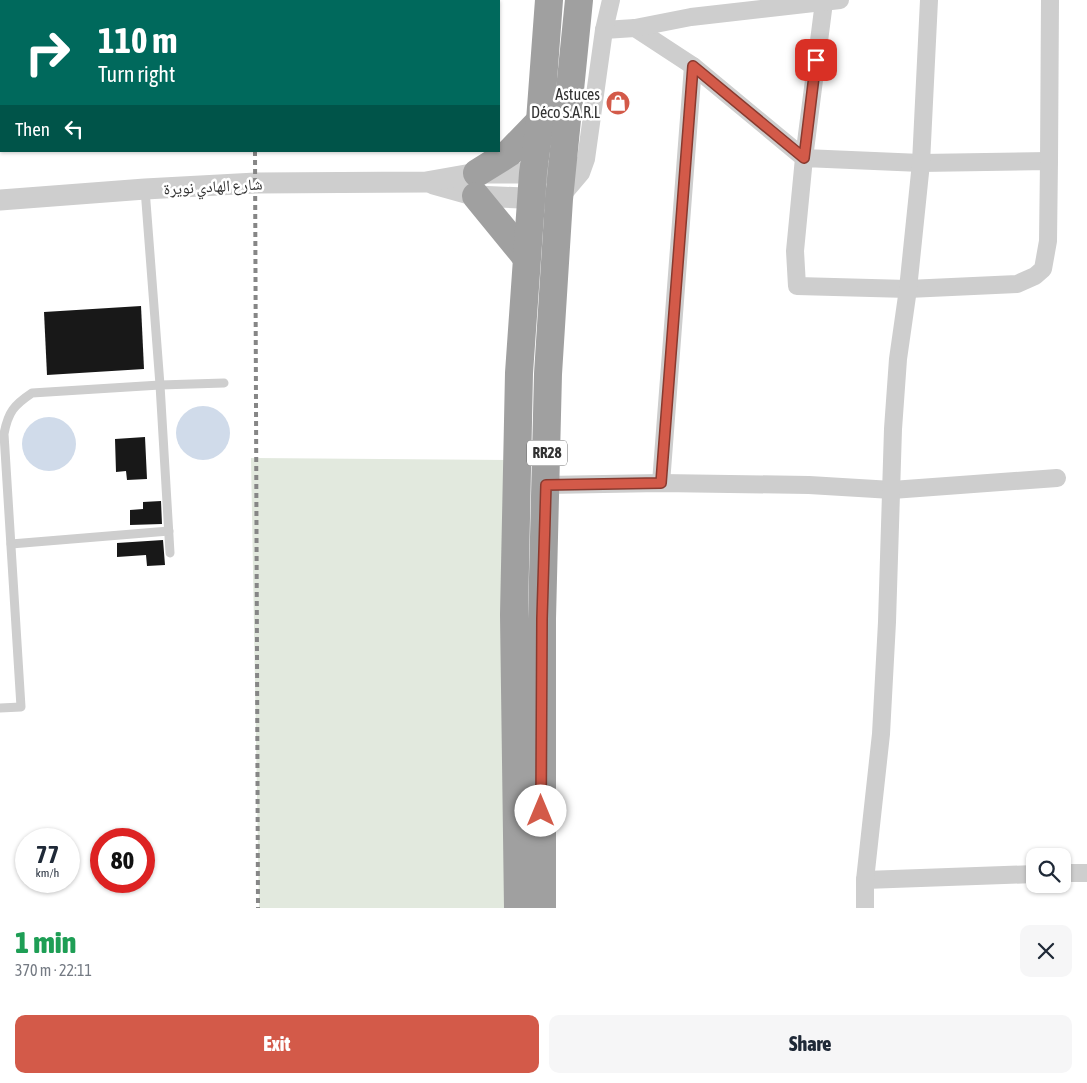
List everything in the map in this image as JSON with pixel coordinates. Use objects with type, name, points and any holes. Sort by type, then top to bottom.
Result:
[{"type":"highway","name":"RR28","points":[[518,908],[515,605],[519,374],[526,257],[540,121],[549,0]]},
{"type":"highway","name":"RR28","points":[[542,908],[542,629],[548,374],[559,199],[569,176],[579,0]]},
{"type":"highway","points":[[526,257],[476,185],[540,121]]},
{"type":"street","points":[[569,176],[581,173],[586,159],[604,30],[611,0]]},
{"type":"street","points":[[865,908],[865,880],[881,734],[898,359],[908,289],[920,163],[929,0]]},
{"type":"street","points":[[604,30],[635,28],[691,16],[832,1],[804,158],[795,251],[797,286],[908,289],[1017,284],[1034,276],[1043,269],[1048,241],[1050,0]]},
{"type":"street","points":[[635,28],[693,66],[804,158],[920,163],[1049,161]]},
{"type":"street","points":[[661,483],[693,66]]},
{"type":"street","name":"شارع الهادي نويرة","points":[[0,200],[256,183],[426,182],[532,186],[569,176]]},
{"type":"street","name":"شارع الهادي نويرة","points":[[532,186],[559,199]]},
{"type":"street","points":[[546,485],[661,483],[809,485],[891,490],[1057,478]]},
{"type":"street","points":[[1071,874],[1087,873]]},
{"type":"street","points":[[865,880],[1026,874]]},
{"type":"lane","points":[[145,189],[160,385],[170,553]]},
{"type":"lane","points":[[0,708],[21,707],[4,434],[8,416],[19,402],[32,393],[224,383]]},
{"type":"lane","points":[[11,544],[169,530]]},
{"type":"shaded area","points":[[251,458],[510,460],[512,908],[259,908]]},
{"type":"water","points":[[203,406],[213,408],[222,414],[228,423],[230,433],[228,443],[222,452],[213,458],[203,460],[193,458],[184,452],[178,443],[176,433],[178,423],[184,414],[193,408]]},
{"type":"water","points":[[49,417],[59,419],[68,425],[74,434],[76,444],[74,454],[68,463],[59,469],[49,471],[39,469],[30,463],[24,454],[22,444],[24,434],[30,425],[39,419]]},
{"type":"building","points":[[141,306],[144,369],[47,375],[44,312]]},
{"type":"building","points":[[145,437],[147,479],[127,480],[126,471],[116,472],[115,439]]},
{"type":"building","points":[[161,501],[162,524],[130,525],[130,510],[143,509],[143,502]]},
{"type":"building","points":[[163,540],[165,565],[147,566],[146,555],[117,557],[117,543]]},
{"type":"railway","points":[[255,152],[258,908]]},
{"type":"place","name":"Astuces Déco S.A.R.L","points":[[618,103]]},
{"type":"route","points":[[541,811],[542,619],[546,485],[661,483],[693,66],[804,158],[816,60]]}]
